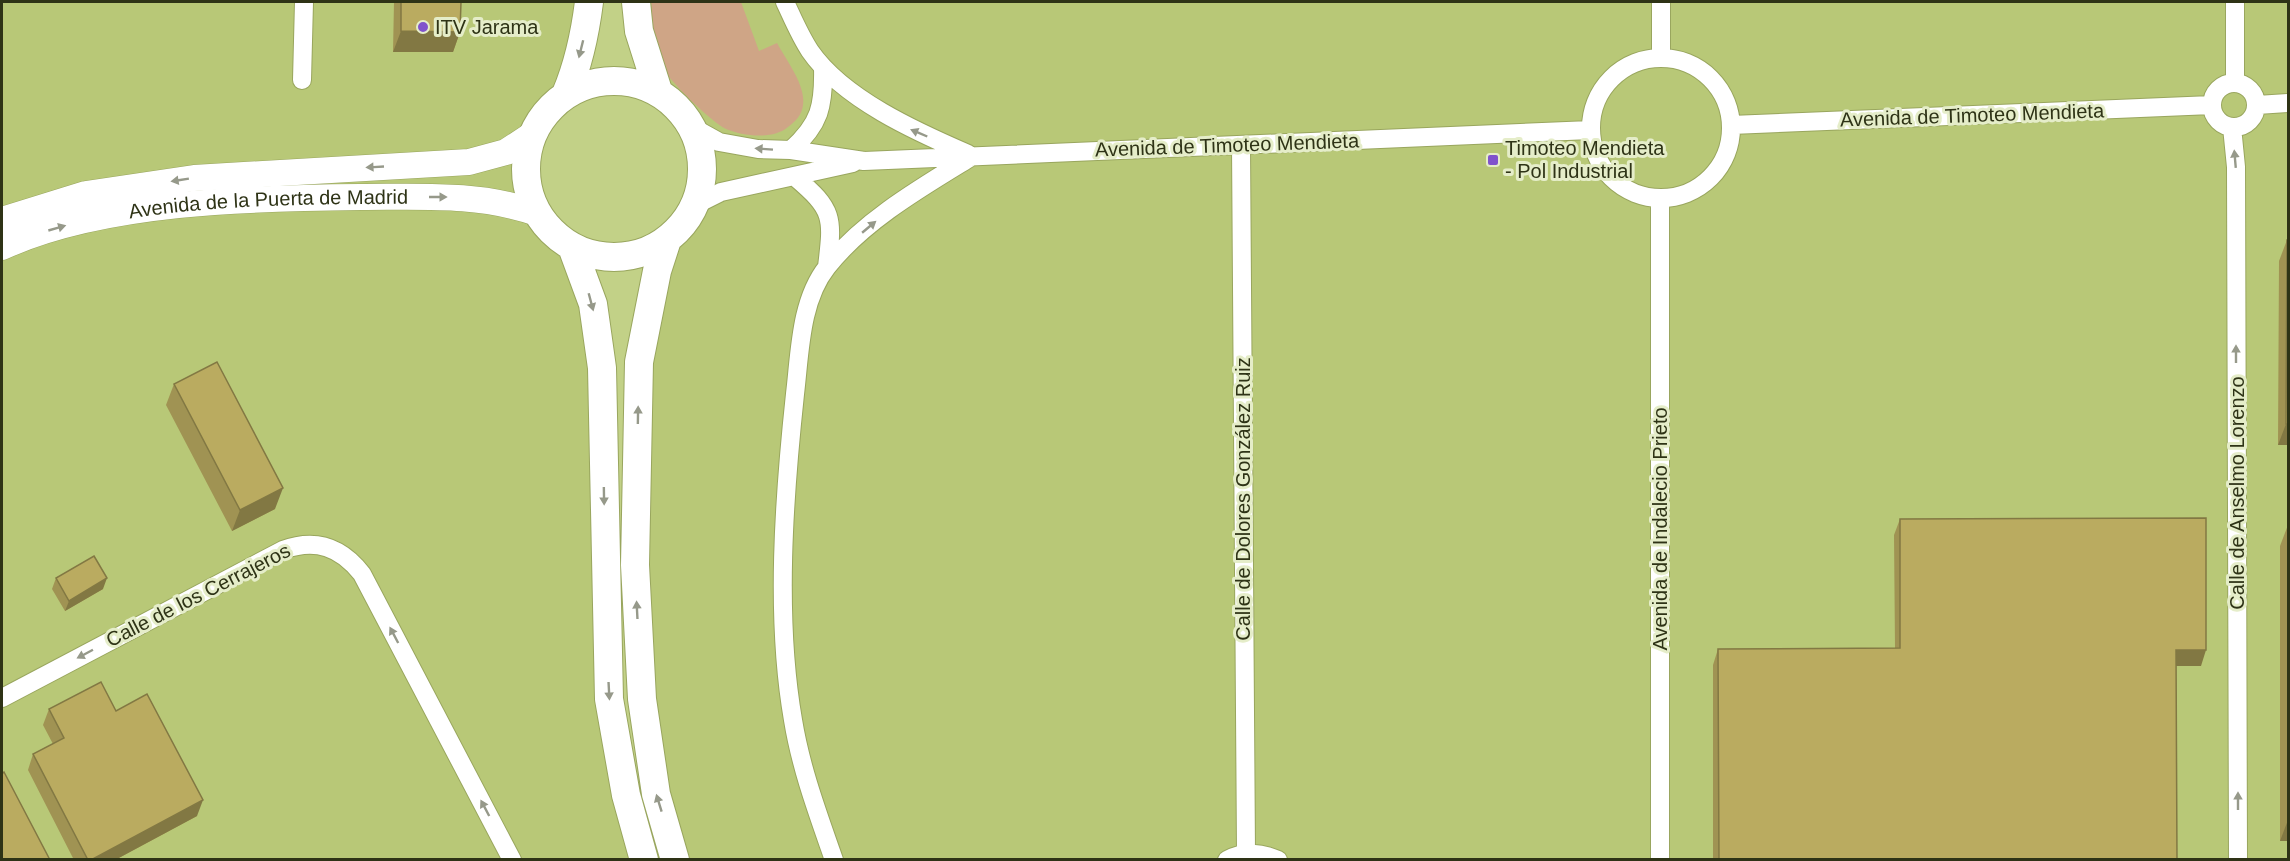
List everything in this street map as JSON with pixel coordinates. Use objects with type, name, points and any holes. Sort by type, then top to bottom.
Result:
[{"type":"main road","points":[[566,94],[576,69],[586,31],[589,2]]},
{"type":"main road","points":[[636,2],[639,31],[657,91]]},
{"type":"main road","points":[[627,81],[657,91],[676,105],[690,126],[700,148],[702,180],[684,224],[667,240],[637,254],[604,257],[572,247],[553,232],[537,213],[528,188],[526,164],[532,135],[547,110],[566,94],[596,82],[627,81]]},
{"type":"main road","points":[[667,240],[657,270],[639,362],[635,565],[642,699],[656,794],[675,860]]},
{"type":"main road","points":[[572,247],[593,304],[602,368],[609,699],[626,795],[644,860]]},
{"type":"street","points":[[302,80],[303,2]]},
{"type":"street","points":[[785,2],[810,51],[823,67],[904,127],[973,156]]},
{"type":"street","points":[[1661,2],[1661,57]]},
{"type":"street","points":[[2235,2],[2235,83]]},
{"type":"street","points":[[1661,57],[1695,66],[1710,77],[1721,91],[1728,108],[1731,125],[1729,144],[1722,162],[1711,177],[1696,189],[1678,196],[1659,198],[1642,196],[1625,189],[1611,178],[1600,164],[1593,147],[1591,130],[1597,99],[1611,79],[1630,65],[1661,57]]},
{"type":"street","points":[[791,150],[809,134],[818,118],[824,93],[823,67]]},
{"type":"street","points":[[2235,83],[2246,86],[2254,94],[2257,105],[2254,117],[2244,125],[2232,127],[2218,120],[2212,105],[2219,89],[2235,83]]},
{"type":"street","points":[[2257,105],[2289,103]]},
{"type":"street","name":"Avenida de Timoteo Mendieta","points":[[1731,125],[2212,105]]},
{"type":"street","name":"Avenida de Timoteo Mendieta","points":[[690,126],[719,141],[758,149],[791,150],[864,160],[1591,130]]},
{"type":"street","name":"Calle de Anselmo Lorenzo","points":[[2232,127],[2236,179],[2238,860]]},
{"type":"street","name":"Avenida de la Puerta de Madrid","points":[[2,220],[86,194],[194,178],[469,162],[506,152],[532,135]]},
{"type":"street","name":"Calle de Dolores González Ruiz","points":[[1240,145],[1246,853]]},
{"type":"street","points":[[827,267],[863,231],[909,195],[973,156]]},
{"type":"street","name":"Avenida de Timoteo Mendieta","points":[[693,206],[722,192],[864,160]]},
{"type":"street","points":[[795,177],[821,200],[832,228],[827,267],[808,307],[801,345],[787,469],[784,627],[793,719],[812,799],[834,860]]},
{"type":"street","name":"Avenida de la Puerta de Madrid","points":[[2,247],[16,240],[89,219],[197,203],[309,197],[469,196],[516,205],[537,213]]},
{"type":"street","name":"Avenida de Indalecio Prieto","points":[[1659,198],[1660,860]]},
{"type":"street","name":"Calle de los Cerrajeros","points":[[2,698],[283,550],[299,544],[316,543],[333,548],[351,559],[362,574],[512,860]]},
{"type":"street","points":[[1227,860],[1246,853],[1262,853],[1278,860]]},
{"type":"shaded area","points":[[2,2],[589,2],[566,94],[547,110],[532,135],[526,164],[528,188],[537,213],[553,233],[572,247],[593,304],[605,567],[644,859],[2,860]]},
{"type":"shaded area","points":[[636,2],[2288,2],[2288,859],[675,859],[656,794],[639,362],[667,240],[684,224],[702,180],[700,148],[690,126],[676,105],[658,91]]},
{"type":"shaded area","points":[[651,2],[741,2],[759,51],[777,43],[794,73],[803,97],[802,109],[798,118],[782,131],[758,136],[726,129],[719,125],[683,92],[663,69],[655,45]]},
{"type":"building","points":[[401,2],[461,2],[460,32],[401,31]]},
{"type":"building","points":[[2287,240],[2289,240],[2289,424],[2286,424]]},
{"type":"building","points":[[217,362],[283,488],[240,510],[174,384]]},
{"type":"building","points":[[2206,518],[2206,650],[2176,650],[2177,860],[1719,860],[1718,649],[1900,648],[1900,519]]},
{"type":"building","points":[[2289,525],[2289,820],[2288,820]]},
{"type":"building","points":[[94,556],[107,578],[69,601],[56,578]]},
{"type":"building","points":[[101,682],[116,711],[147,694],[203,800],[88,860],[33,754],[64,738],[49,709]]},
{"type":"building","points":[[4,772],[50,860],[2,860],[2,774]]},
{"type":"place","name":"ITV Jarama","points":[[423,27]]},
{"type":"place","name":"Timoteo Mendieta - Pol Industrial","points":[[1493,160]]}]
